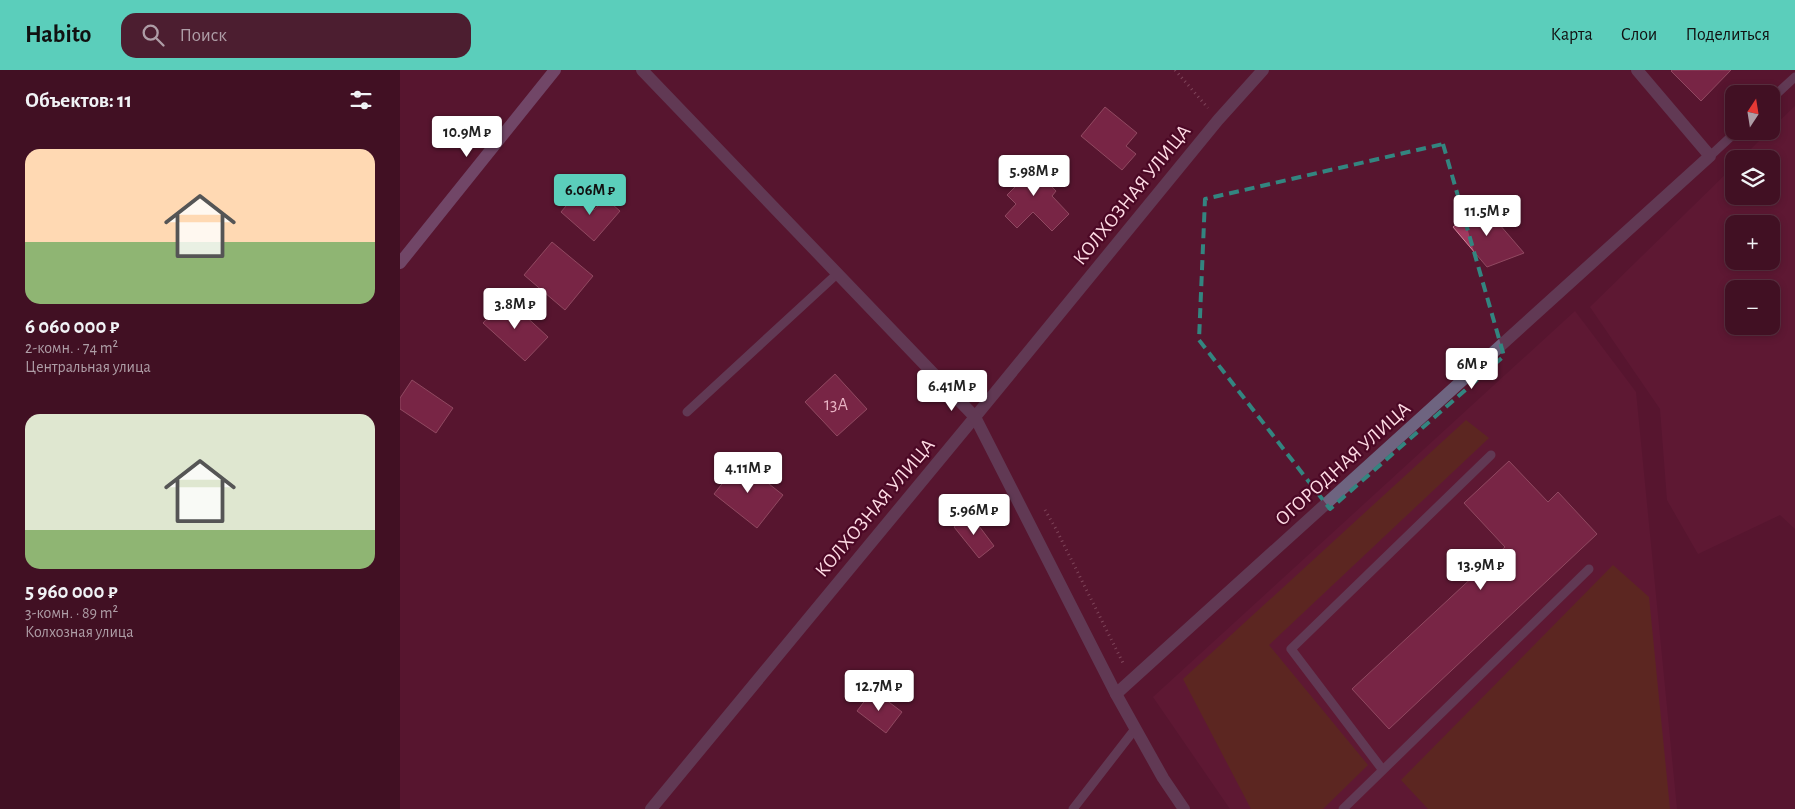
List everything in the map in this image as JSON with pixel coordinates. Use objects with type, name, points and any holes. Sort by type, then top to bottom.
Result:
[{"type":"main road","points":[[400,263],[555,70]]},
{"type":"street","points":[[642,70],[975,416],[1116,694],[1163,778],[1184,809]]},
{"type":"street","name":"КОЛХОЗНАЯ УЛИЦА","points":[[651,809],[1218,120],[1263,70]]},
{"type":"street","points":[[1637,70],[1710,156]]},
{"type":"street","name":"ОГОРОДНАЯ УЛИЦА","points":[[1116,694],[1710,156]]},
{"type":"lane","points":[[1780,91],[1795,77]]},
{"type":"lane","points":[[1710,156],[1727,140]]},
{"type":"lane","points":[[687,412],[838,273]]},
{"type":"lane","points":[[1382,770],[1291,649],[1491,455]]},
{"type":"lane","points":[[1343,809],[1589,570]]},
{"type":"lane","points":[[1073,809],[1135,728]]},
{"type":"path","points":[[1175,70],[1218,120]]},
{"type":"highlighted area","points":[[1443,144],[1504,356],[1330,509],[1199,340],[1205,199]]},
{"type":"shaded area","points":[[1795,106],[1795,529],[1780,515],[1698,554],[1667,500],[1660,409],[1590,307],[1725,175],[1725,205],[1780,205],[1780,150],[1750,150],[1760,140],[1780,140],[1780,120]]},
{"type":"shaded area","points":[[1575,311],[1636,392],[1677,809],[1230,809],[1153,697]]},
{"type":"shaded area","points":[[1466,420],[1489,438],[1269,645],[1368,765],[1323,809],[1251,809],[1183,679]]},
{"type":"shaded area","points":[[1613,565],[1649,597],[1670,809],[1428,809],[1401,780]]},
{"type":"building","points":[[1672,70],[1731,70],[1701,101]]},
{"type":"building","points":[[1105,107],[1137,133],[1126,146],[1136,154],[1122,170],[1081,136]]},
{"type":"building","points":[[1029,157],[1048,175],[1044,179],[1056,191],[1052,196],[1069,214],[1052,231],[1033,212],[1017,228],[1005,216],[1016,204],[1007,195],[1015,187],[1007,180]]},
{"type":"building","points":[[576,194],[594,210],[605,198],[620,211],[594,241],[561,212]]},
{"type":"building","points":[[1481,203],[1524,253],[1487,267],[1453,227]]},
{"type":"building","points":[[552,242],[593,276],[565,310],[524,275]]},
{"type":"building","points":[[506,298],[548,337],[525,361],[483,323]]},
{"type":"building","points":[[835,374],[867,409],[837,436],[805,402]]},
{"type":"building","points":[[412,380],[453,408],[436,433],[400,409],[400,398]]},
{"type":"building","points":[[740,461],[783,495],[757,528],[714,494]]},
{"type":"building","points":[[1509,461],[1548,502],[1558,492],[1597,534],[1389,729],[1352,689],[1505,547],[1464,503]]},
{"type":"building","points":[[970,514],[994,546],[979,558],[954,527]]},
{"type":"building","points":[[873,690],[902,712],[886,733],[857,711]]}]
